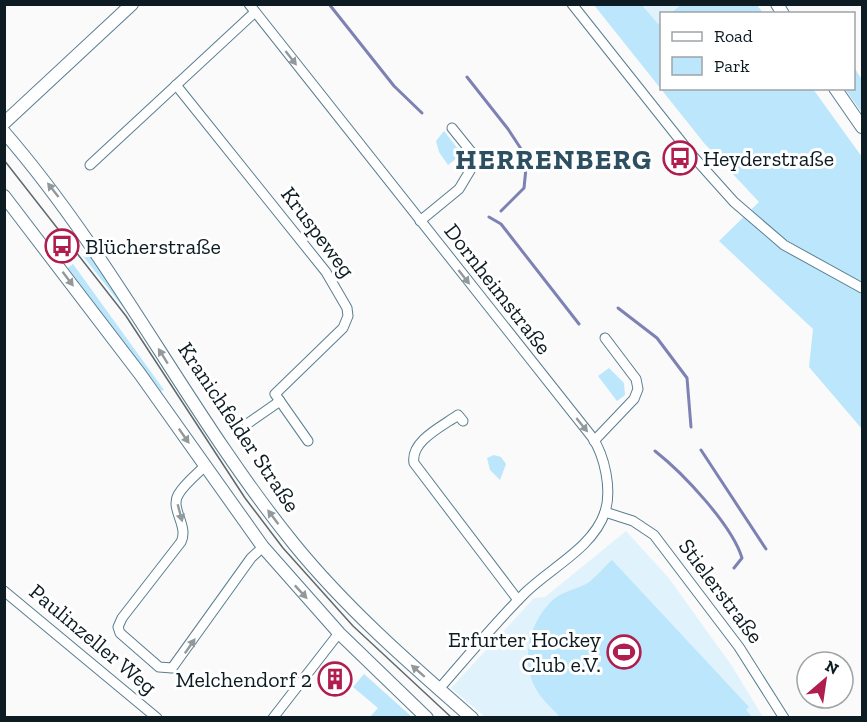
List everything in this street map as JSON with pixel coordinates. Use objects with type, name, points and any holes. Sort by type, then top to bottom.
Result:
[{"type":"main road","points":[[4,123],[132,4]]},
{"type":"main road","points":[[836,90],[862,127]]},
{"type":"main road","name":"Kranichfelder Straße","points":[[4,132],[88,237],[241,472],[295,545],[383,639],[472,717]]},
{"type":"main road","points":[[4,196],[140,374],[263,546],[339,633],[428,717]]},
{"type":"street","points":[[572,4],[691,154],[734,202],[784,245],[862,288]]},
{"type":"street","points":[[90,165],[176,85],[252,8]]},
{"type":"street","name":"Dornheimstraße","points":[[252,8],[594,441],[600,450],[605,472],[608,498],[605,512]]},
{"type":"street","name":"Kruspeweg","points":[[176,85],[306,245],[346,304],[348,316],[343,328],[275,394],[280,401],[247,424]]},
{"type":"street","points":[[420,222],[459,189],[477,159],[452,128]]},
{"type":"street","points":[[594,441],[634,399],[638,389],[636,379],[604,338]]},
{"type":"street","points":[[280,401],[308,441]]},
{"type":"street","points":[[463,421],[458,415],[422,442],[414,454],[414,463],[518,600]]},
{"type":"street","points":[[205,466],[178,495],[177,502],[184,535],[181,542],[122,618],[118,627],[120,633],[159,667],[172,668],[251,558],[263,546]]},
{"type":"street","points":[[439,689],[518,600],[584,542],[605,512]]},
{"type":"street","name":"Stielerstraße","points":[[605,512],[639,524],[658,540],[739,647],[784,717]]},
{"type":"street","name":"Paulinzeller Weg","points":[[4,591],[157,717]]},
{"type":"street","points":[[273,717],[339,633]]},
{"type":"shaded area","points":[[642,5],[682,5],[672,12],[660,12],[658,25]]},
{"type":"shaded area","points":[[626,531],[668,577],[732,666],[763,717],[485,717],[451,688],[534,598],[545,597]]},
{"type":"green space","points":[[682,4],[757,5],[762,12],[672,12]]},
{"type":"green space","points":[[594,5],[642,5],[658,24],[660,23],[660,88]]},
{"type":"green space","points":[[855,69],[862,80],[862,113],[846,90],[855,90]]},
{"type":"green space","points":[[662,90],[814,90],[862,157],[862,429],[809,367],[813,329],[719,241],[759,202],[704,143]]},
{"type":"green space","points":[[444,131],[462,154],[448,165],[439,152],[436,141]]},
{"type":"green space","points":[[90,251],[143,333],[83,256]]},
{"type":"green space","points":[[73,264],[164,390],[161,391],[68,268]]},
{"type":"green space","points":[[609,368],[624,383],[625,395],[617,401],[598,376]]},
{"type":"green space","points":[[494,455],[501,457],[506,464],[500,480],[490,470],[487,458]]},
{"type":"green space","points":[[612,560],[749,707],[746,710],[752,717],[560,717],[544,700],[531,678],[528,654],[533,629],[538,618],[554,599],[588,583]]},
{"type":"green space","points":[[364,674],[412,717],[370,717],[378,708],[353,687]]},
{"type":"waterway","points":[[329,4],[394,86],[422,113]]},
{"type":"waterway","points":[[467,77],[508,129],[527,158],[524,188],[501,211]]},
{"type":"waterway","points":[[489,217],[501,224],[579,324]]},
{"type":"waterway","points":[[618,308],[657,338],[687,378],[691,427]]},
{"type":"waterway","points":[[701,450],[766,549]]},
{"type":"waterway","points":[[655,451],[705,500],[728,530],[742,558],[734,568]]},
{"type":"tram line","points":[[4,160],[126,316],[245,498],[283,548],[353,626],[452,718]]},
{"type":"place","name":"Heyderstraße","points":[[680,158]]},
{"type":"place","name":"Blücherstraße","points":[[62,246]]},
{"type":"place","name":"Erfurter Hockey Club e.V.","points":[[624,652]]},
{"type":"place","name":"Melchendorf 2","points":[[335,679]]},
{"type":"district","name":"HERRENBERG","points":[[554,159]]}]
